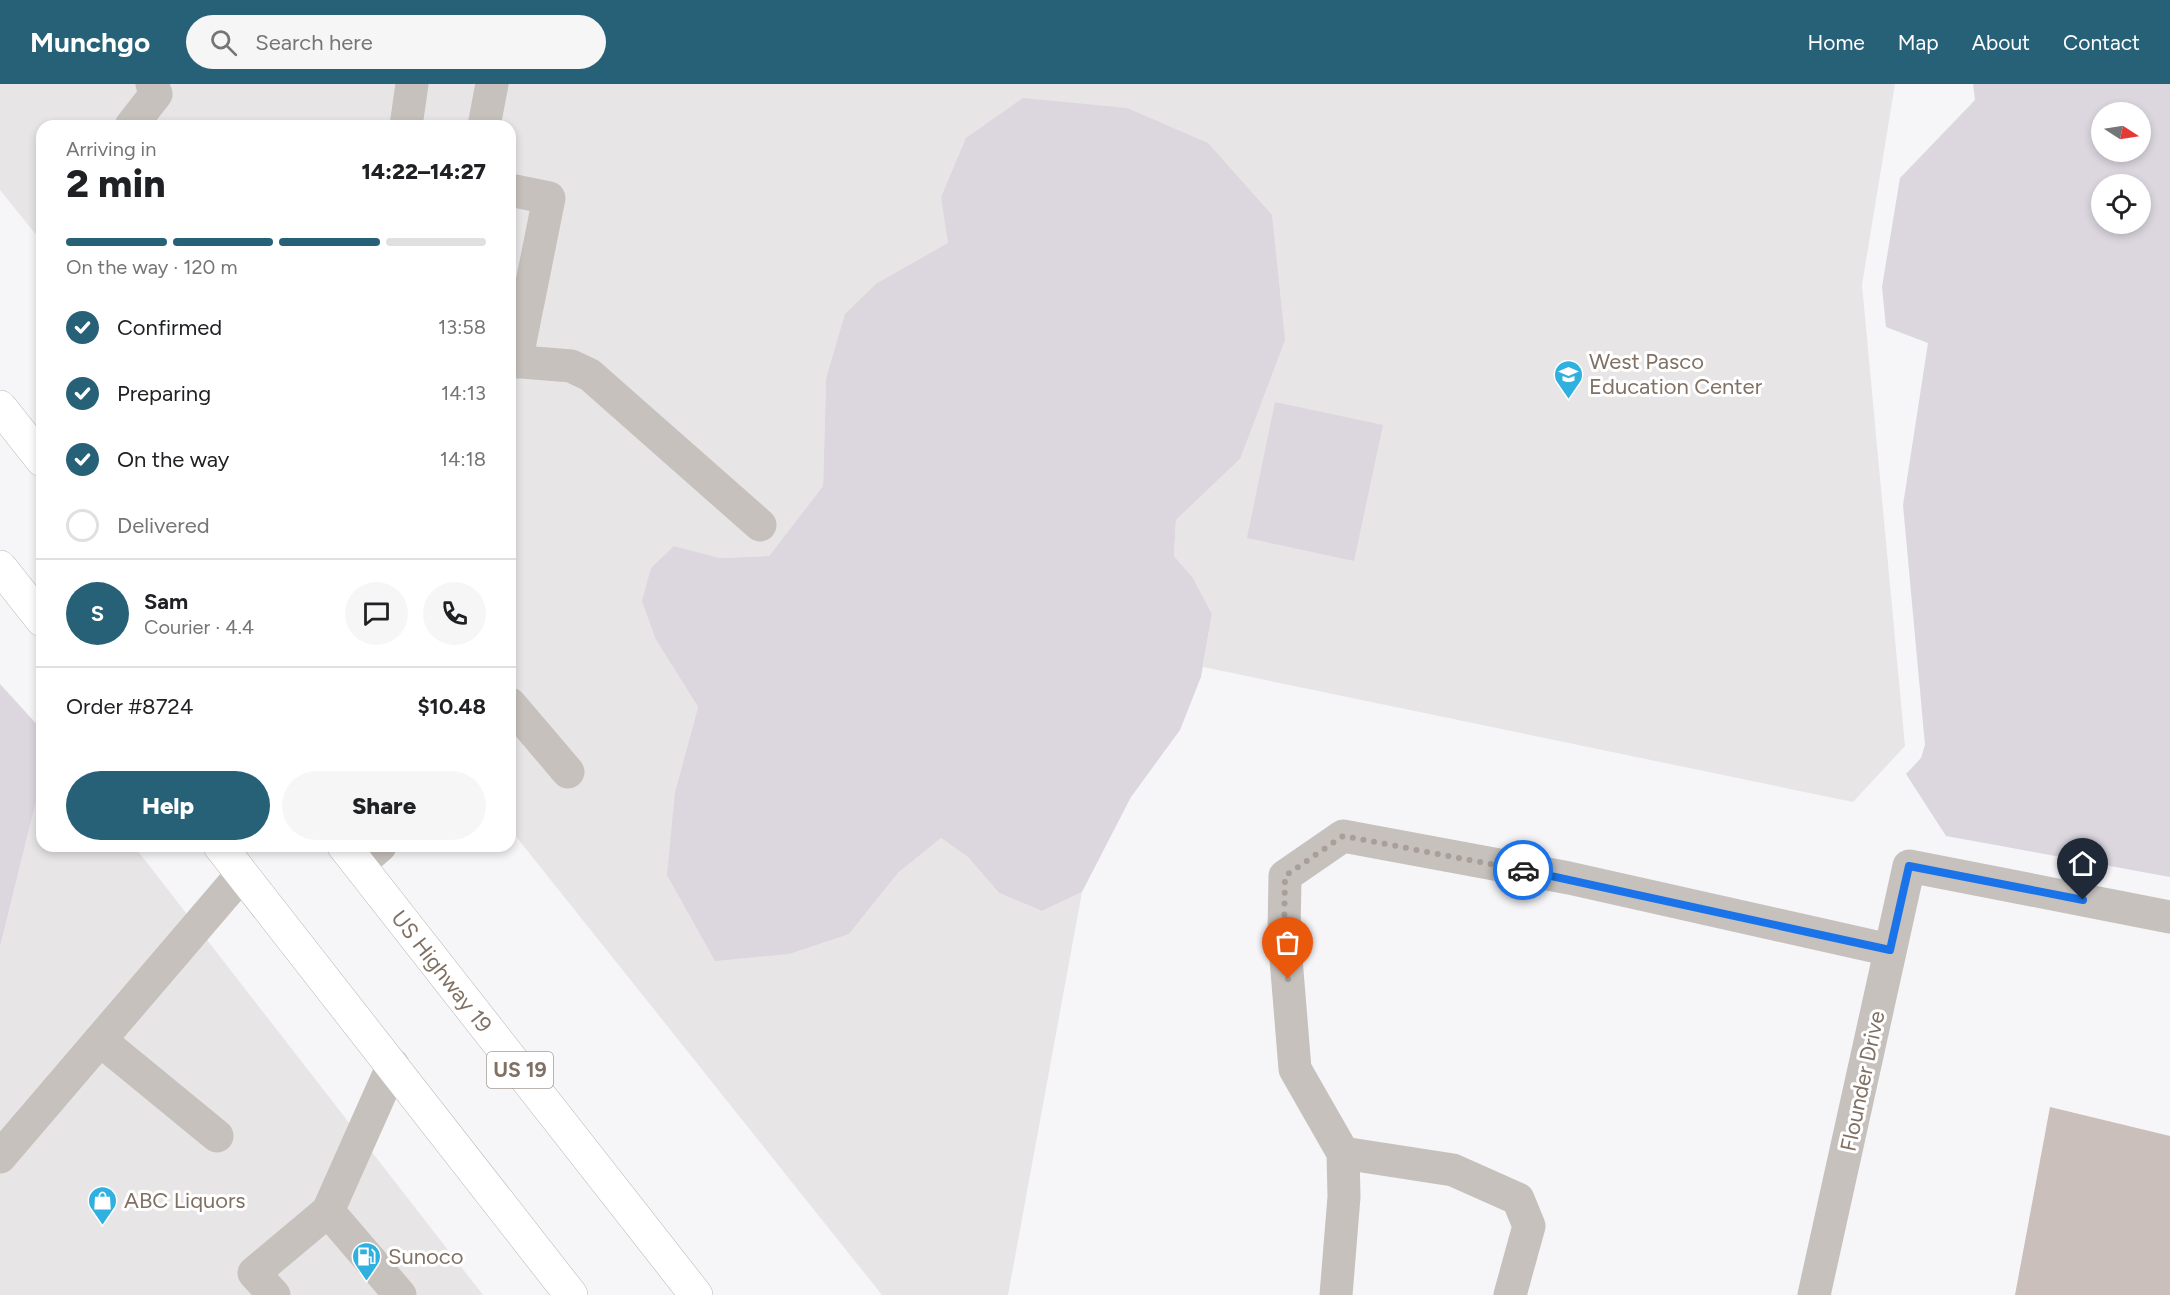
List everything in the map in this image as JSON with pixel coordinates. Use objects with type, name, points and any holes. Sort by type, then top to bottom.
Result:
[{"type":"highway","points":[[0,407],[36,452]]},
{"type":"highway","points":[[0,567],[36,612]]},
{"type":"highway","points":[[225,852],[572,1295]]},
{"type":"highway","name":"US Highway 19","points":[[361,852],[696,1295]]},
{"type":"street","points":[[136,120],[156,94],[152,84]]},
{"type":"street","points":[[407,120],[412,84]]},
{"type":"street","points":[[485,120],[492,84]]},
{"type":"street","points":[[516,191],[549,198],[516,348]]},
{"type":"street","points":[[516,362],[571,366],[590,375],[760,525]]},
{"type":"street","points":[[516,720],[568,772]]},
{"type":"street","points":[[1336,1295],[1344,1197],[1343,1153],[1295,1069],[1284,934],[1285,876],[1343,836],[1569,879],[1890,950]]},
{"type":"street","name":"Flounder Drive","points":[[1814,1295],[1909,866],[2170,917]]},
{"type":"street","points":[[0,1157],[242,874]]},
{"type":"street","points":[[100,1040],[218,1136]]},
{"type":"street","points":[[274,1295],[254,1274],[328,1211],[393,1065]]},
{"type":"street","points":[[1343,1153],[1453,1170],[1518,1199],[1530,1226],[1510,1295]]},
{"type":"street","points":[[328,1211],[400,1295]]},
{"type":"shaded area","points":[[0,84],[1895,84],[1862,285],[1905,746],[1853,802],[1203,667],[1212,614],[1193,578],[1174,556],[1176,520],[1240,459],[954,168],[941,197],[949,243],[877,283],[826,379],[823,486],[769,556],[720,558],[674,546],[656,640],[698,707],[675,792],[849,934],[898,873],[941,838],[968,857],[999,893],[1042,911],[1082,892],[1008,1295],[882,1295],[516,837],[516,120],[36,120],[36,235],[0,190]]},
{"type":"shaded area","points":[[1973,84],[2170,84],[2170,877],[1946,836],[1906,774],[1921,758],[1925,745],[1903,505],[1928,343],[1886,327],[1882,287],[1900,178],[1975,100]]},
{"type":"shaded area","points":[[1023,98],[1127,108],[1208,143],[1272,215],[1285,340],[1240,459],[1176,520],[1174,556],[1193,578],[1212,614],[1201,677],[1180,730],[1131,797],[1082,892],[1042,911],[999,893],[968,857],[941,838],[898,873],[849,934],[789,954],[715,961],[667,875],[675,792],[698,707],[656,640],[642,601],[651,568],[674,546],[720,558],[769,556],[823,486],[826,379],[845,314],[877,283],[948,243],[941,197],[966,138]]},
{"type":"shaded area","points":[[1275,402],[1383,425],[1354,561],[1247,538]]},
{"type":"shaded area","points":[[0,684],[36,723],[36,801],[0,947]]},
{"type":"shaded area","points":[[36,801],[36,852],[139,852],[483,1295],[0,1295],[0,947]]},
{"type":"shaded area","points":[[2050,1107],[2170,1136],[2170,1295],[2015,1295]]},
{"type":"way so far","points":[[1288,979],[1284,934],[1285,876],[1343,836],[1523,870]]},
{"type":"place","name":"West Pasco Education Center","points":[[1568,400]]},
{"type":"place","name":"ABC Liquors","points":[[103,1226]]},
{"type":"place","name":"Sunoco","points":[[367,1282]]},
{"type":"route","points":[[1523,870],[1890,950],[1909,866],[2083,900]]}]
